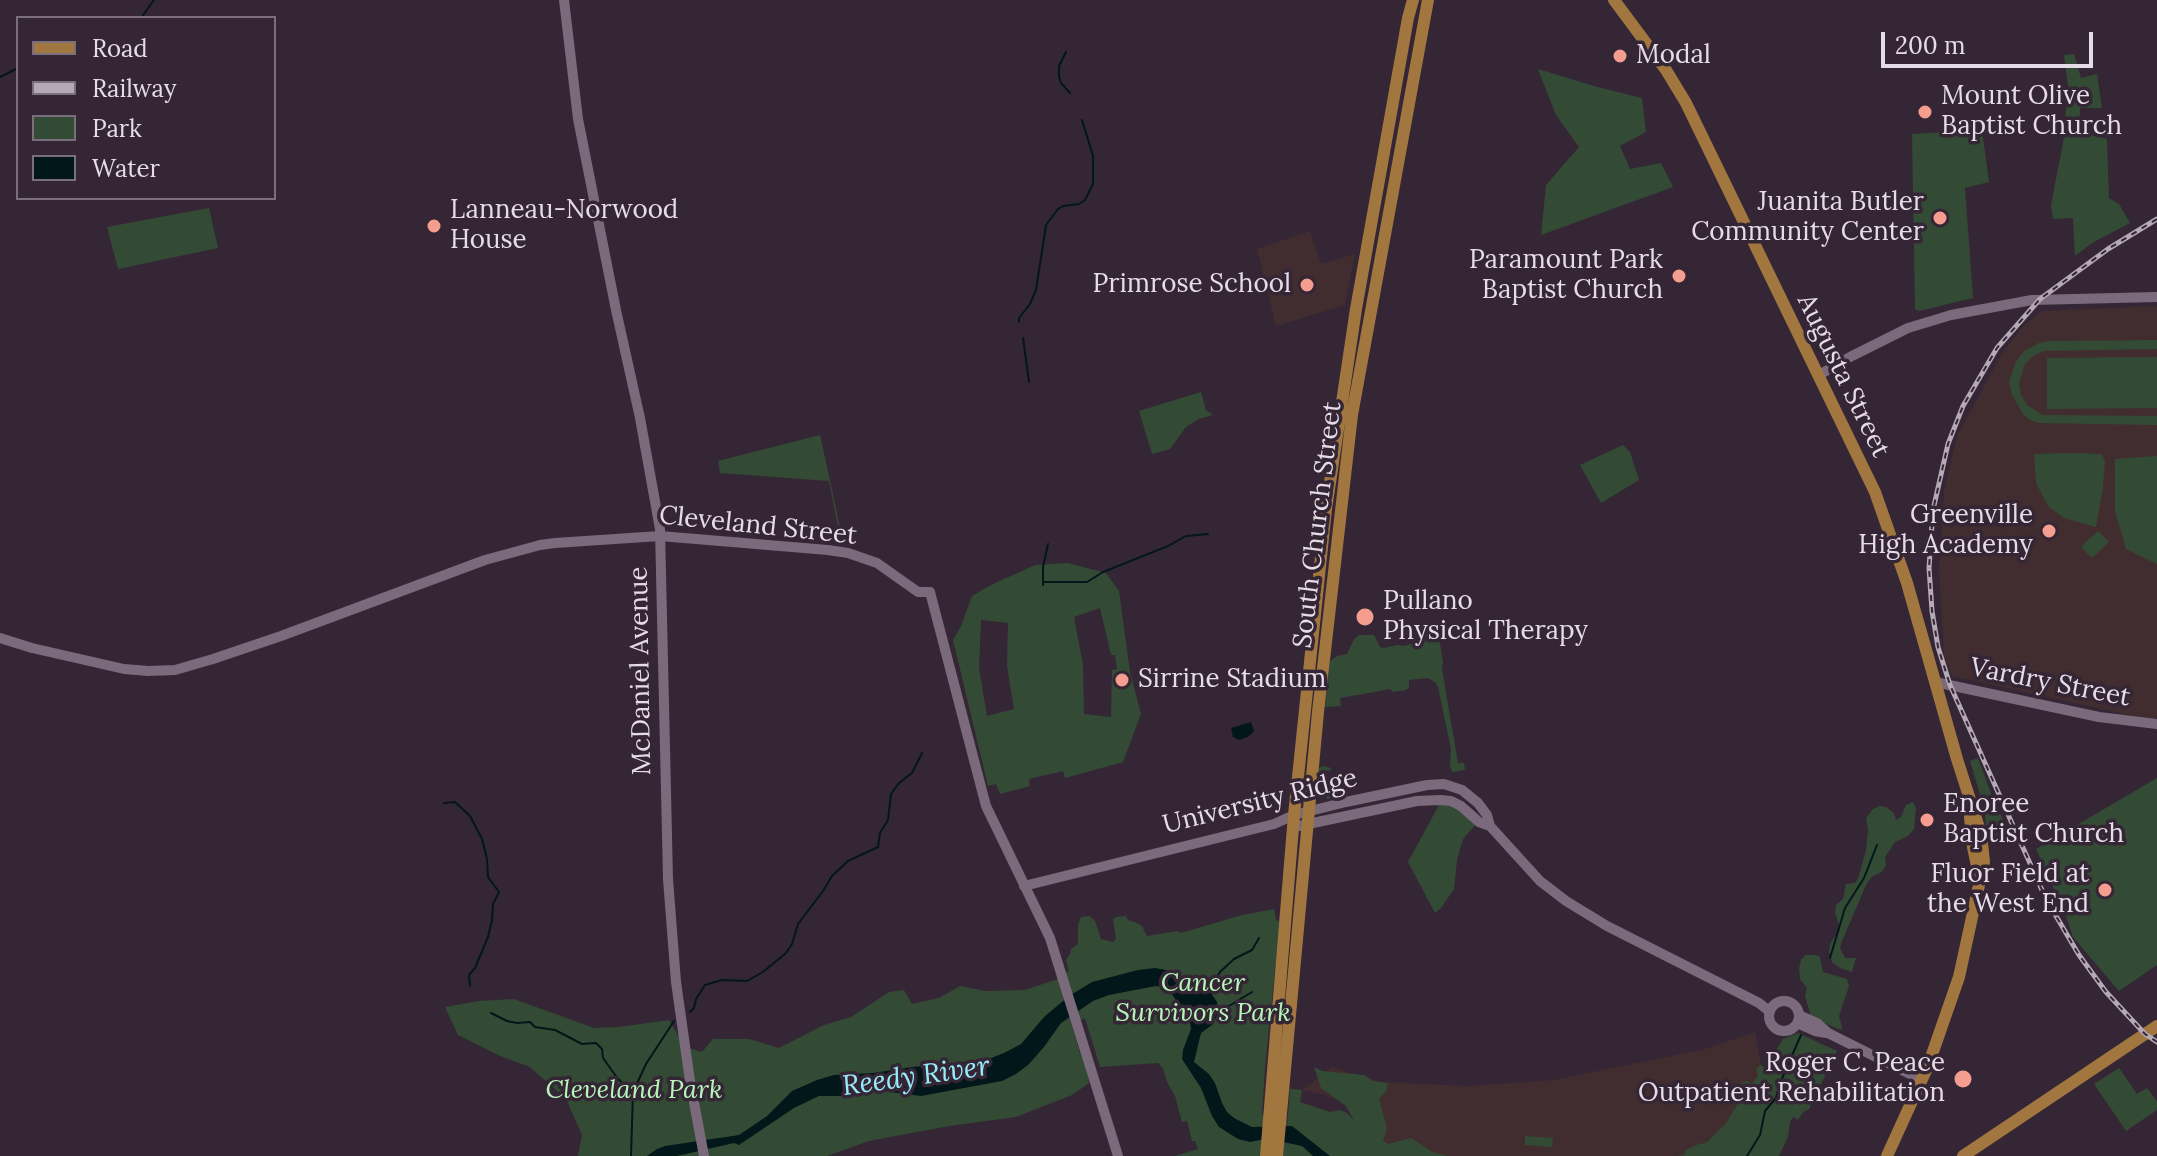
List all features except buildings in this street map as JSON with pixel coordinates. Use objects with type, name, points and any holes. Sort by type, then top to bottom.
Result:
[{"type":"main road","name":"South Church Street","points":[[1271,1154],[1294,821],[1326,509],[1395,88],[1413,0]]},
{"type":"main road","name":"South Church Street","points":[[1275,1109],[1352,415],[1428,0]]},
{"type":"main road","name":"Augusta Street","points":[[1614,0],[1676,85],[1875,492],[1907,583],[1969,800],[1969,818],[1980,879],[1970,932],[1941,1032],[1887,1156]]},
{"type":"main road","points":[[1963,1156],[2157,1026]]},
{"type":"street","name":"McDaniel Avenue","points":[[564,0],[578,119],[640,418],[660,536],[668,879],[676,982],[704,1156]]},
{"type":"street","points":[[1819,375],[1908,328],[1951,315],[2032,300],[2157,297]]},
{"type":"street","name":"Cleveland Street","points":[[0,638],[124,669],[175,670],[268,641],[485,560],[555,543],[660,536],[848,553],[885,567],[918,592],[930,592],[986,806],[1050,938],[1118,1156]]},
{"type":"street","name":"Vardry Street","points":[[1935,682],[2099,717],[2157,724]]},
{"type":"street","name":"University Ridge","points":[[1309,818],[1427,785],[1444,784],[1462,790],[1478,803],[1487,815],[1490,826],[1540,881],[1566,901],[1607,926],[1759,1003],[1773,1007]]},
{"type":"street","points":[[1417,801],[1452,786]]},
{"type":"street","name":"University Ridge","points":[[1024,886],[1274,824],[1417,801],[1451,801],[1470,812],[1479,822],[1490,826]]},
{"type":"street","points":[[1783,1001],[1791,1002],[1797,1008],[1798,1019],[1789,1030],[1777,1029],[1770,1022],[1773,1007],[1783,1001]]},
{"type":"street","points":[[1798,1019],[1815,1031],[1828,1033],[1922,1080]]},
{"type":"shaded area","name":"Primrose School","points":[[1310,231],[1321,264],[1355,254],[1345,305],[1276,326],[1257,249]]},
{"type":"shaded area","name":"Greenville High Academy","points":[[2157,306],[2157,718],[2143,718],[1952,676],[1944,656],[1939,570],[1944,492],[1957,436],[2002,353],[2041,311]]},
{"type":"shaded area","points":[[1755,1032],[1762,1072],[1727,1123],[1707,1142],[1681,1156],[1400,1156],[1362,1124],[1349,1106],[1326,1095],[1302,1090],[1332,1067],[1380,1082],[1469,1086],[1554,1080],[1705,1049]]},
{"type":"green space","points":[[2074,54],[2081,78],[2097,74],[2102,108],[2080,108],[2079,132],[2107,139],[2109,198],[2119,204],[2130,223],[2092,243],[2075,256],[2073,218],[2053,219],[2051,205],[2063,143],[2068,86],[2064,55]]},
{"type":"green space","points":[[1538,69],[1642,98],[1646,132],[1620,146],[1630,169],[1661,163],[1673,187],[1541,235],[1546,185],[1579,147],[1556,115]]},
{"type":"green space","name":"Juanita Butler Community Center","points":[[1982,130],[1989,182],[1965,188],[1973,298],[1919,311],[1915,309],[1912,134]]},
{"type":"green space","points":[[209,208],[218,248],[118,269],[107,227]]},
{"type":"green space","points":[[2157,340],[2157,349],[2043,351],[2025,364],[2019,383],[2027,405],[2043,415],[2157,416],[2157,425],[2039,423],[2023,414],[2012,395],[2009,382],[2016,362],[2024,351],[2039,343]]},
{"type":"green space","points":[[2157,357],[2157,408],[2047,409],[2047,358]]},
{"type":"green space","points":[[1201,392],[1206,410],[1213,415],[1186,427],[1170,449],[1152,454],[1139,411]]},
{"type":"green space","points":[[820,435],[843,542],[829,481],[720,473],[718,461]]},
{"type":"green space","points":[[1623,445],[1630,452],[1639,480],[1601,503],[1580,465]]},
{"type":"green space","points":[[2034,454],[2101,454],[2105,460],[2096,527],[2064,518],[2048,506],[2036,483]]},
{"type":"green space","points":[[2157,456],[2157,564],[2126,549],[2115,511],[2115,459]]},
{"type":"green space","points":[[2098,531],[2109,542],[2092,558],[2081,547]]},
{"type":"green space","name":"Sirrine Stadium","points":[[1068,563],[1106,573],[1119,591],[1130,672],[1141,714],[1123,762],[1065,778],[1063,771],[1029,779],[1030,786],[1000,794],[996,784],[988,786],[953,640],[972,596],[1035,565]],"holes":[[[1100,608],[1117,669],[1112,670],[1111,717],[1084,714],[1083,665],[1074,617]],[[981,620],[1008,623],[1007,666],[1014,709],[987,716],[979,668]]]},
{"type":"green space","points":[[1359,635],[1374,635],[1380,647],[1384,648],[1404,646],[1436,636],[1440,643],[1458,763],[1464,763],[1465,770],[1452,772],[1451,749],[1438,687],[1428,678],[1409,680],[1406,690],[1392,692],[1391,689],[1340,698],[1341,706],[1325,707],[1330,661],[1347,654]]},
{"type":"green space","points":[[1978,758],[1995,804],[2011,834],[2001,839],[1995,840],[1987,832],[1984,808],[1970,761]]},
{"type":"green space","points":[[1324,766],[1331,770],[1325,771],[1324,783],[1336,787],[1337,797],[1328,799],[1317,789],[1319,768]]},
{"type":"green space","name":"Fluor Field at the West End","points":[[2157,778],[2157,965],[2119,991],[2073,937],[2036,849]]},
{"type":"green space","points":[[1913,802],[1916,808],[1914,829],[1895,842],[1885,857],[1886,865],[1882,872],[1867,883],[1842,941],[1840,948],[1845,958],[1856,958],[1852,972],[1840,968],[1832,962],[1829,951],[1839,926],[1836,905],[1843,899],[1846,884],[1855,883],[1858,879],[1866,850],[1866,818],[1880,806],[1894,813],[1896,820],[1901,817],[1906,805]]},
{"type":"green space","points":[[1454,804],[1477,823],[1463,839],[1454,889],[1435,913],[1408,862],[1439,805]]},
{"type":"green space","points":[[1274,909],[1276,920],[1280,921],[1262,1115],[1287,1117],[1287,1126],[1290,1089],[1302,1090],[1300,1102],[1330,1112],[1340,1110],[1354,1121],[1346,1106],[1321,1088],[1314,1067],[1322,1071],[1364,1075],[1373,1081],[1388,1083],[1379,1099],[1387,1128],[1383,1141],[1388,1144],[1411,1138],[1433,1152],[1447,1156],[1175,1156],[1198,1149],[1192,1141],[1187,1121],[1182,1122],[1163,1068],[1158,1063],[1100,1067],[1085,1018],[1072,1024],[1068,1012],[1080,1053],[1085,1061],[1089,1083],[1072,1095],[1016,1117],[869,1141],[827,1156],[578,1156],[582,1135],[566,1099],[530,1067],[458,1035],[445,1007],[514,999],[594,1028],[669,1020],[685,1047],[702,1052],[713,1039],[749,1039],[779,1048],[824,1025],[851,1017],[889,992],[904,990],[912,1004],[939,998],[960,986],[985,991],[1025,990],[1055,980],[1069,971],[1066,960],[1071,949],[1078,944],[1081,917],[1090,916],[1101,939],[1113,942],[1116,939],[1113,919],[1116,917],[1126,916],[1142,926],[1147,936],[1181,933]]},
{"type":"green space","points":[[1805,955],[1820,957],[1823,972],[1847,979],[1849,986],[1839,1016],[1841,1030],[1811,1017],[1805,996],[1807,988],[1800,979],[1799,968]]},
{"type":"green space","points":[[1798,1033],[1837,1051],[1809,1109],[1798,1120],[1793,1117],[1790,1122],[1788,1137],[1779,1156],[1676,1156],[1707,1142],[1726,1123],[1737,1105],[1730,1102],[1730,1094],[1741,1083],[1748,1081],[1752,1084],[1758,1075],[1756,1069],[1760,1065],[1765,1067],[1783,1039]]},
{"type":"green space","points":[[2119,1068],[2137,1094],[2147,1088],[2157,1101],[2157,1110],[2126,1131],[2094,1084]]},
{"type":"green space","points":[[1525,1136],[1553,1138],[1552,1147],[1525,1145]]},
{"type":"water","points":[[1251,722],[1254,731],[1248,737],[1239,740],[1233,737],[1231,728]]},
{"type":"water","name":"Reedy River","points":[[1155,968],[1171,971],[1189,980],[1202,979],[1217,1002],[1216,1018],[1201,1033],[1194,1062],[1215,1083],[1227,1112],[1252,1127],[1292,1126],[1330,1156],[1313,1156],[1302,1146],[1283,1142],[1238,1139],[1219,1127],[1201,1088],[1182,1059],[1191,1029],[1190,1022],[1168,988],[1156,986],[1093,1001],[1061,1023],[1028,1065],[1002,1081],[921,1096],[876,1090],[843,1096],[819,1096],[794,1108],[739,1145],[734,1143],[677,1156],[647,1156],[665,1146],[739,1135],[767,1116],[792,1091],[834,1075],[986,1060],[1021,1044],[1044,1017],[1092,982]]},
{"type":"waterway","points":[[142,16],[154,0]]},
{"type":"waterway","points":[[1066,52],[1059,66],[1059,77],[1070,93]]},
{"type":"waterway","points":[[0,77],[16,69]]},
{"type":"waterway","points":[[1019,322],[1036,290],[1046,225],[1058,209],[1085,200],[1093,184],[1093,156],[1082,120]]},
{"type":"waterway","points":[[1023,338],[1029,382]]},
{"type":"waterway","points":[[1044,582],[1087,582],[1186,536],[1208,534]]},
{"type":"waterway","points":[[1043,585],[1048,544]]},
{"type":"waterway","points":[[690,1012],[705,985],[722,980],[747,981],[786,953],[798,924],[832,876],[848,861],[878,847],[880,833],[888,820],[891,794],[912,773],[922,753]]},
{"type":"waterway","points":[[444,803],[455,802],[470,816],[482,839],[488,877],[499,892],[493,904],[488,937],[469,975],[470,986]]},
{"type":"waterway","points":[[1830,958],[1845,908],[1864,878],[1877,845]]},
{"type":"waterway","points":[[1208,993],[1220,972],[1234,959],[1252,950],[1259,938]]},
{"type":"waterway","points":[[1219,1012],[1252,992]]},
{"type":"waterway","points":[[491,1013],[507,1021],[530,1022],[535,1027],[555,1030],[582,1044],[596,1043],[618,1079],[633,1092]]},
{"type":"waterway","points":[[631,1156],[633,1092],[646,1064],[674,1021]]},
{"type":"waterway","points":[[1747,1156],[1760,1135],[1765,1111],[1776,1098],[1801,1035]]},
{"type":"railway","points":[[2157,219],[2108,249],[2040,299],[1997,348],[1963,406],[1948,444],[1933,510],[1929,568],[1938,647],[1950,685],[2046,899],[2079,955],[2106,992],[2145,1034],[2157,1042]]},
{"type":"place","name":"Modal","points":[[1620,56]]},
{"type":"place","name":"Mount Olive Baptist Church","points":[[1925,112]]},
{"type":"place","name":"Juanita Butler Community Center","points":[[1940,218]]},
{"type":"place","name":"Lanneau-Norwood House","points":[[434,226]]},
{"type":"place","name":"Paramount Park Baptist Church","points":[[1679,276]]},
{"type":"place","name":"Primrose School","points":[[1307,285]]},
{"type":"place","name":"Greenville High Academy","points":[[2049,531]]},
{"type":"place","name":"Pullano Physical Therapy","points":[[1365,617]]},
{"type":"place","name":"Sirrine Stadium","points":[[1122,680]]},
{"type":"place","name":"Enoree Baptist Church","points":[[1927,820]]},
{"type":"place","name":"Fluor Field at the West End","points":[[2105,890]]},
{"type":"place","name":"Roger C. Peace Outpatient Rehabilitation","points":[[1963,1079]]},
{"type":"park label","name":"Cancer Survivors Park","points":[[1203,999]]},
{"type":"park label","name":"Cleveland Park","points":[[634,1091]]}]
